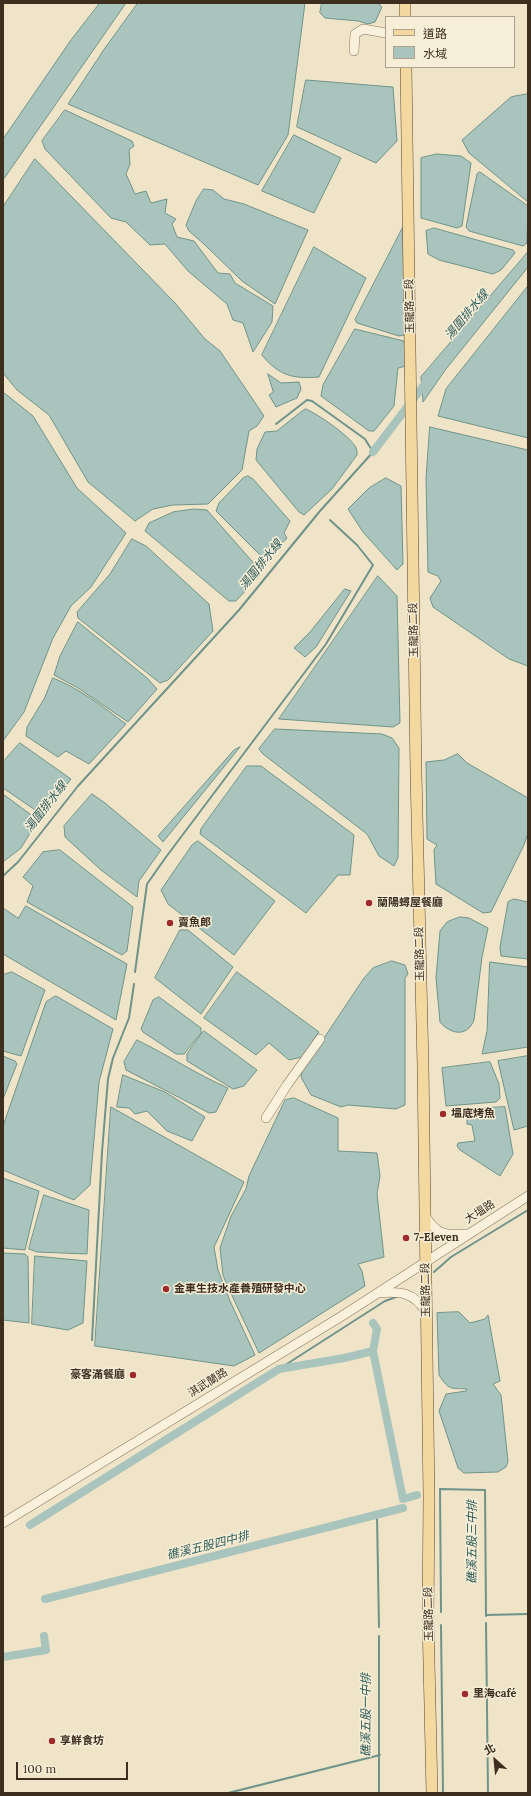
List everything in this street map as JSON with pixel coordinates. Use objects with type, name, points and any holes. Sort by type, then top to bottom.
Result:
[{"type":"main road","points":[[405,3],[405,16]]},
{"type":"main road","name":"玉龍路二段","points":[[406,68],[425,1216],[432,1793]]},
{"type":"street","points":[[354,52],[355,34],[363,29],[385,32]]},
{"type":"street","points":[[266,1118],[286,1085],[320,1039]]},
{"type":"street","name":"大塭路","points":[[425,1261],[528,1196]]},
{"type":"street","points":[[425,1216],[437,1231],[448,1235],[469,1234]]},
{"type":"street","name":"淇武蘭路","points":[[3,1523],[342,1316],[425,1261]]},
{"type":"street","points":[[377,1293],[395,1292],[411,1296],[420,1301],[426,1312]]},
{"type":"water","points":[[100,3],[126,3],[3,180],[3,139],[71,40]]},
{"type":"water","points":[[138,3],[305,3],[288,135],[258,185],[68,104],[105,48]]},
{"type":"water","points":[[322,3],[378,3],[382,7],[375,22],[368,24],[358,21],[325,18],[320,13]]},
{"type":"water","points":[[306,80],[393,87],[397,141],[376,163],[297,127]]},
{"type":"water","points":[[528,94],[528,202],[469,153],[462,140],[511,97]]},
{"type":"water","points":[[65,110],[132,141],[134,146],[129,150],[130,164],[126,174],[135,194],[146,191],[151,203],[167,199],[165,213],[176,219],[172,224],[177,237],[194,241],[218,273],[230,274],[235,283],[273,306],[272,322],[253,352],[243,323],[233,320],[227,304],[188,271],[165,244],[150,245],[126,222],[111,218],[45,149],[42,141]]},
{"type":"water","points":[[294,135],[341,158],[314,213],[262,191]]},
{"type":"water","points":[[437,154],[461,156],[471,163],[462,226],[457,228],[421,218],[421,158]]},
{"type":"water","points":[[35,159],[175,303],[205,339],[220,351],[264,416],[257,426],[249,431],[242,470],[208,504],[173,505],[153,509],[135,521],[88,482],[49,415],[17,390],[3,373],[3,207]]},
{"type":"water","points":[[480,172],[528,206],[527,243],[523,246],[469,231],[466,227],[477,174]]},
{"type":"water","points":[[204,189],[213,190],[224,199],[244,204],[308,230],[275,304],[242,281],[189,231],[186,225],[196,201]]},
{"type":"water","points":[[403,227],[405,335],[399,336],[357,323],[355,320]]},
{"type":"water","points":[[434,228],[513,250],[515,253],[501,270],[493,274],[439,260],[428,254],[426,231]]},
{"type":"water","points":[[314,247],[366,278],[319,377],[287,375],[274,368],[262,355]]},
{"type":"water","points":[[528,252],[528,267],[446,369],[423,402],[421,377]]},
{"type":"water","points":[[528,286],[528,438],[438,416],[446,389]]},
{"type":"water","points":[[355,329],[404,341],[406,366],[398,368],[394,406],[374,431],[369,431],[321,396],[323,385]]},
{"type":"water","points":[[268,374],[281,383],[299,382],[301,389],[297,398],[276,407],[269,395],[273,392]]},
{"type":"water","points":[[3,392],[33,416],[77,488],[126,533],[91,587],[71,606],[53,638],[24,712],[3,741]]},
{"type":"water","points":[[306,409],[325,420],[346,436],[356,447],[357,455],[332,489],[304,515],[299,512],[256,460],[257,449],[265,432],[277,431]]},
{"type":"water","points":[[430,427],[528,450],[528,666],[509,659],[433,607],[430,598],[441,581],[438,576],[428,572],[426,479]]},
{"type":"water","points":[[248,476],[253,479],[290,521],[284,533],[287,538],[269,557],[262,557],[216,511],[219,503],[243,478]]},
{"type":"water","points":[[386,478],[401,486],[403,564],[397,570],[363,532],[348,509],[369,488]]},
{"type":"water","points":[[194,509],[207,510],[258,568],[260,575],[236,601],[229,601],[145,531],[149,523],[173,512]]},
{"type":"water","points":[[132,539],[146,546],[209,604],[213,631],[168,680],[160,683],[78,618],[77,612],[110,574]]},
{"type":"water","points":[[378,576],[397,596],[400,723],[393,727],[279,719]]},
{"type":"water","points":[[345,589],[351,591],[316,647],[305,657],[294,648],[310,632]]},
{"type":"water","points":[[78,622],[147,678],[157,689],[128,722],[78,688],[54,675],[60,656]]},
{"type":"water","points":[[53,678],[81,692],[126,724],[89,764],[66,751],[58,757],[26,736],[27,727],[44,699]]},
{"type":"water","points":[[275,729],[382,734],[392,738],[399,748],[398,858],[394,866],[379,856],[367,834],[263,754],[259,749]]},
{"type":"water","points":[[20,743],[71,779],[44,816],[3,788],[3,762]]},
{"type":"water","points":[[240,747],[163,842],[158,836],[234,750]]},
{"type":"water","points":[[458,754],[467,763],[528,798],[528,833],[524,845],[491,912],[483,913],[436,884],[434,850],[437,845],[427,839],[426,762],[444,760]]},
{"type":"water","points":[[247,766],[261,766],[354,835],[350,875],[338,875],[306,913],[200,834],[201,829]]},
{"type":"water","points":[[3,794],[38,820],[21,848],[3,862]]},
{"type":"water","points":[[92,794],[105,803],[161,850],[139,881],[137,897],[101,870],[65,837],[64,826]]},
{"type":"water","points":[[198,841],[275,901],[234,955],[168,904],[161,890],[192,845]]},
{"type":"water","points":[[60,850],[133,907],[127,951],[122,955],[27,902],[33,886],[23,877],[43,852]]},
{"type":"water","points":[[514,899],[528,902],[528,959],[501,956],[500,947],[508,902]]},
{"type":"water","points":[[26,906],[127,964],[116,1020],[3,954],[3,908],[18,918]]},
{"type":"water","points":[[460,917],[469,918],[488,928],[482,957],[474,1020],[471,1026],[463,1032],[453,1031],[440,1022],[436,978],[440,931],[447,922]]},
{"type":"water","points":[[180,930],[188,930],[233,967],[201,1014],[155,978]]},
{"type":"water","points":[[392,961],[405,965],[408,974],[405,978],[405,1105],[396,1109],[348,1105],[341,1107],[311,1095],[301,1077],[302,1071],[364,978],[373,968]]},
{"type":"water","points":[[490,962],[528,967],[528,1047],[482,1054],[487,1031]]},
{"type":"water","points":[[12,972],[45,990],[21,1056],[3,1051],[3,975]]},
{"type":"water","points":[[237,972],[319,1032],[302,1057],[289,1060],[269,1043],[256,1055],[204,1018]]},
{"type":"water","points":[[56,996],[113,1029],[99,1082],[90,1185],[74,1200],[3,1170],[3,1126],[46,1002]]},
{"type":"water","points":[[159,997],[201,1028],[201,1033],[184,1054],[176,1054],[143,1032],[141,1029],[153,1000]]},
{"type":"water","points":[[204,1031],[257,1070],[244,1086],[233,1089],[187,1061],[187,1054]]},
{"type":"water","points":[[137,1040],[228,1088],[216,1112],[209,1113],[126,1070],[124,1062]]},
{"type":"water","points":[[3,1056],[15,1061],[17,1064],[3,1099]]},
{"type":"water","points":[[528,1056],[528,1126],[514,1130],[498,1061]]},
{"type":"water","points":[[490,1062],[499,1084],[500,1098],[496,1102],[446,1106],[442,1068]]},
{"type":"water","points":[[123,1075],[165,1092],[205,1117],[192,1141],[167,1131],[147,1111],[135,1114],[129,1108],[117,1107]]},
{"type":"water","points":[[294,1098],[338,1118],[338,1151],[377,1153],[380,1176],[377,1194],[384,1257],[358,1264],[362,1271],[365,1286],[259,1353],[223,1275],[220,1248],[231,1216],[246,1189],[249,1176],[285,1100]]},
{"type":"water","points":[[111,1107],[244,1182],[214,1247],[218,1270],[230,1301],[255,1355],[234,1366],[95,1346]]},
{"type":"water","points":[[505,1107],[513,1154],[500,1176],[460,1150],[457,1146],[458,1143],[475,1141],[472,1125],[467,1124],[467,1109]]},
{"type":"water","points":[[3,1178],[39,1191],[25,1250],[3,1248]]},
{"type":"water","points":[[44,1195],[89,1210],[87,1254],[37,1252],[29,1249]]},
{"type":"water","points":[[3,1253],[25,1254],[28,1257],[29,1323],[3,1320]]},
{"type":"water","points":[[35,1256],[87,1261],[83,1323],[68,1330],[32,1324]]},
{"type":"water","points":[[459,1312],[470,1323],[485,1319],[488,1315],[500,1381],[493,1384],[501,1395],[508,1461],[506,1467],[498,1472],[464,1473],[458,1468],[439,1411],[446,1394],[466,1391],[467,1389],[451,1388],[445,1384],[439,1375],[437,1313]]},
{"type":"waterway","name":"湯圍排水線","points":[[373,452],[427,381]]},
{"type":"waterway","name":"湯圍排水線","points":[[3,876],[18,862],[78,786],[239,610],[320,511],[373,452],[365,439],[312,401],[307,400],[276,424]]},
{"type":"waterway","points":[[135,972],[147,884],[326,644],[373,565],[357,545],[330,520]]},
{"type":"waterway","points":[[92,1340],[102,1152],[108,1079],[113,1058],[129,1018],[134,984]]},
{"type":"waterway","points":[[434,1272],[451,1257],[528,1210]]},
{"type":"waterway","points":[[279,1369],[385,1301],[399,1296]]},
{"type":"waterway","name":"礁溪五股一中排","points":[[373,1323],[377,1329],[373,1351],[403,1499]]},
{"type":"waterway","points":[[30,1525],[279,1369],[344,1358],[373,1351]]},
{"type":"waterway","name":"礁溪五股三中排","points":[[441,1612],[440,1489],[485,1490],[486,1616]]},
{"type":"waterway","name":"礁溪五股三中排","points":[[403,1499],[417,1495]]},
{"type":"waterway","name":"礁溪五股四中排","points":[[45,1599],[403,1508]]},
{"type":"waterway","name":"礁溪五股一中排","points":[[377,1515],[379,1627]]},
{"type":"waterway","points":[[486,1615],[528,1614]]},
{"type":"waterway","name":"礁溪五股三中排","points":[[486,1623],[488,1793]]},
{"type":"waterway","points":[[441,1625],[443,1793]]},
{"type":"waterway","points":[[3,1657],[46,1650],[44,1636]]},
{"type":"waterway","name":"礁溪五股一中排","points":[[379,1636],[379,1793]]},
{"type":"waterway","points":[[228,1793],[380,1755]]},
{"type":"place","name":"蘭陽蟳屋餐廳","points":[[369,903]]},
{"type":"place","name":"賣魚郎","points":[[170,923]]},
{"type":"place","name":"塭底烤魚","points":[[443,1114]]},
{"type":"place","name":"7-Eleven","points":[[406,1238]]},
{"type":"place","name":"金車生技水產養殖研發中心","points":[[166,1289]]},
{"type":"place","name":"豪客滿餐廳","points":[[133,1375]]},
{"type":"place","name":"里海café","points":[[465,1694]]},
{"type":"place","name":"享鮮食坊","points":[[52,1741]]}]
